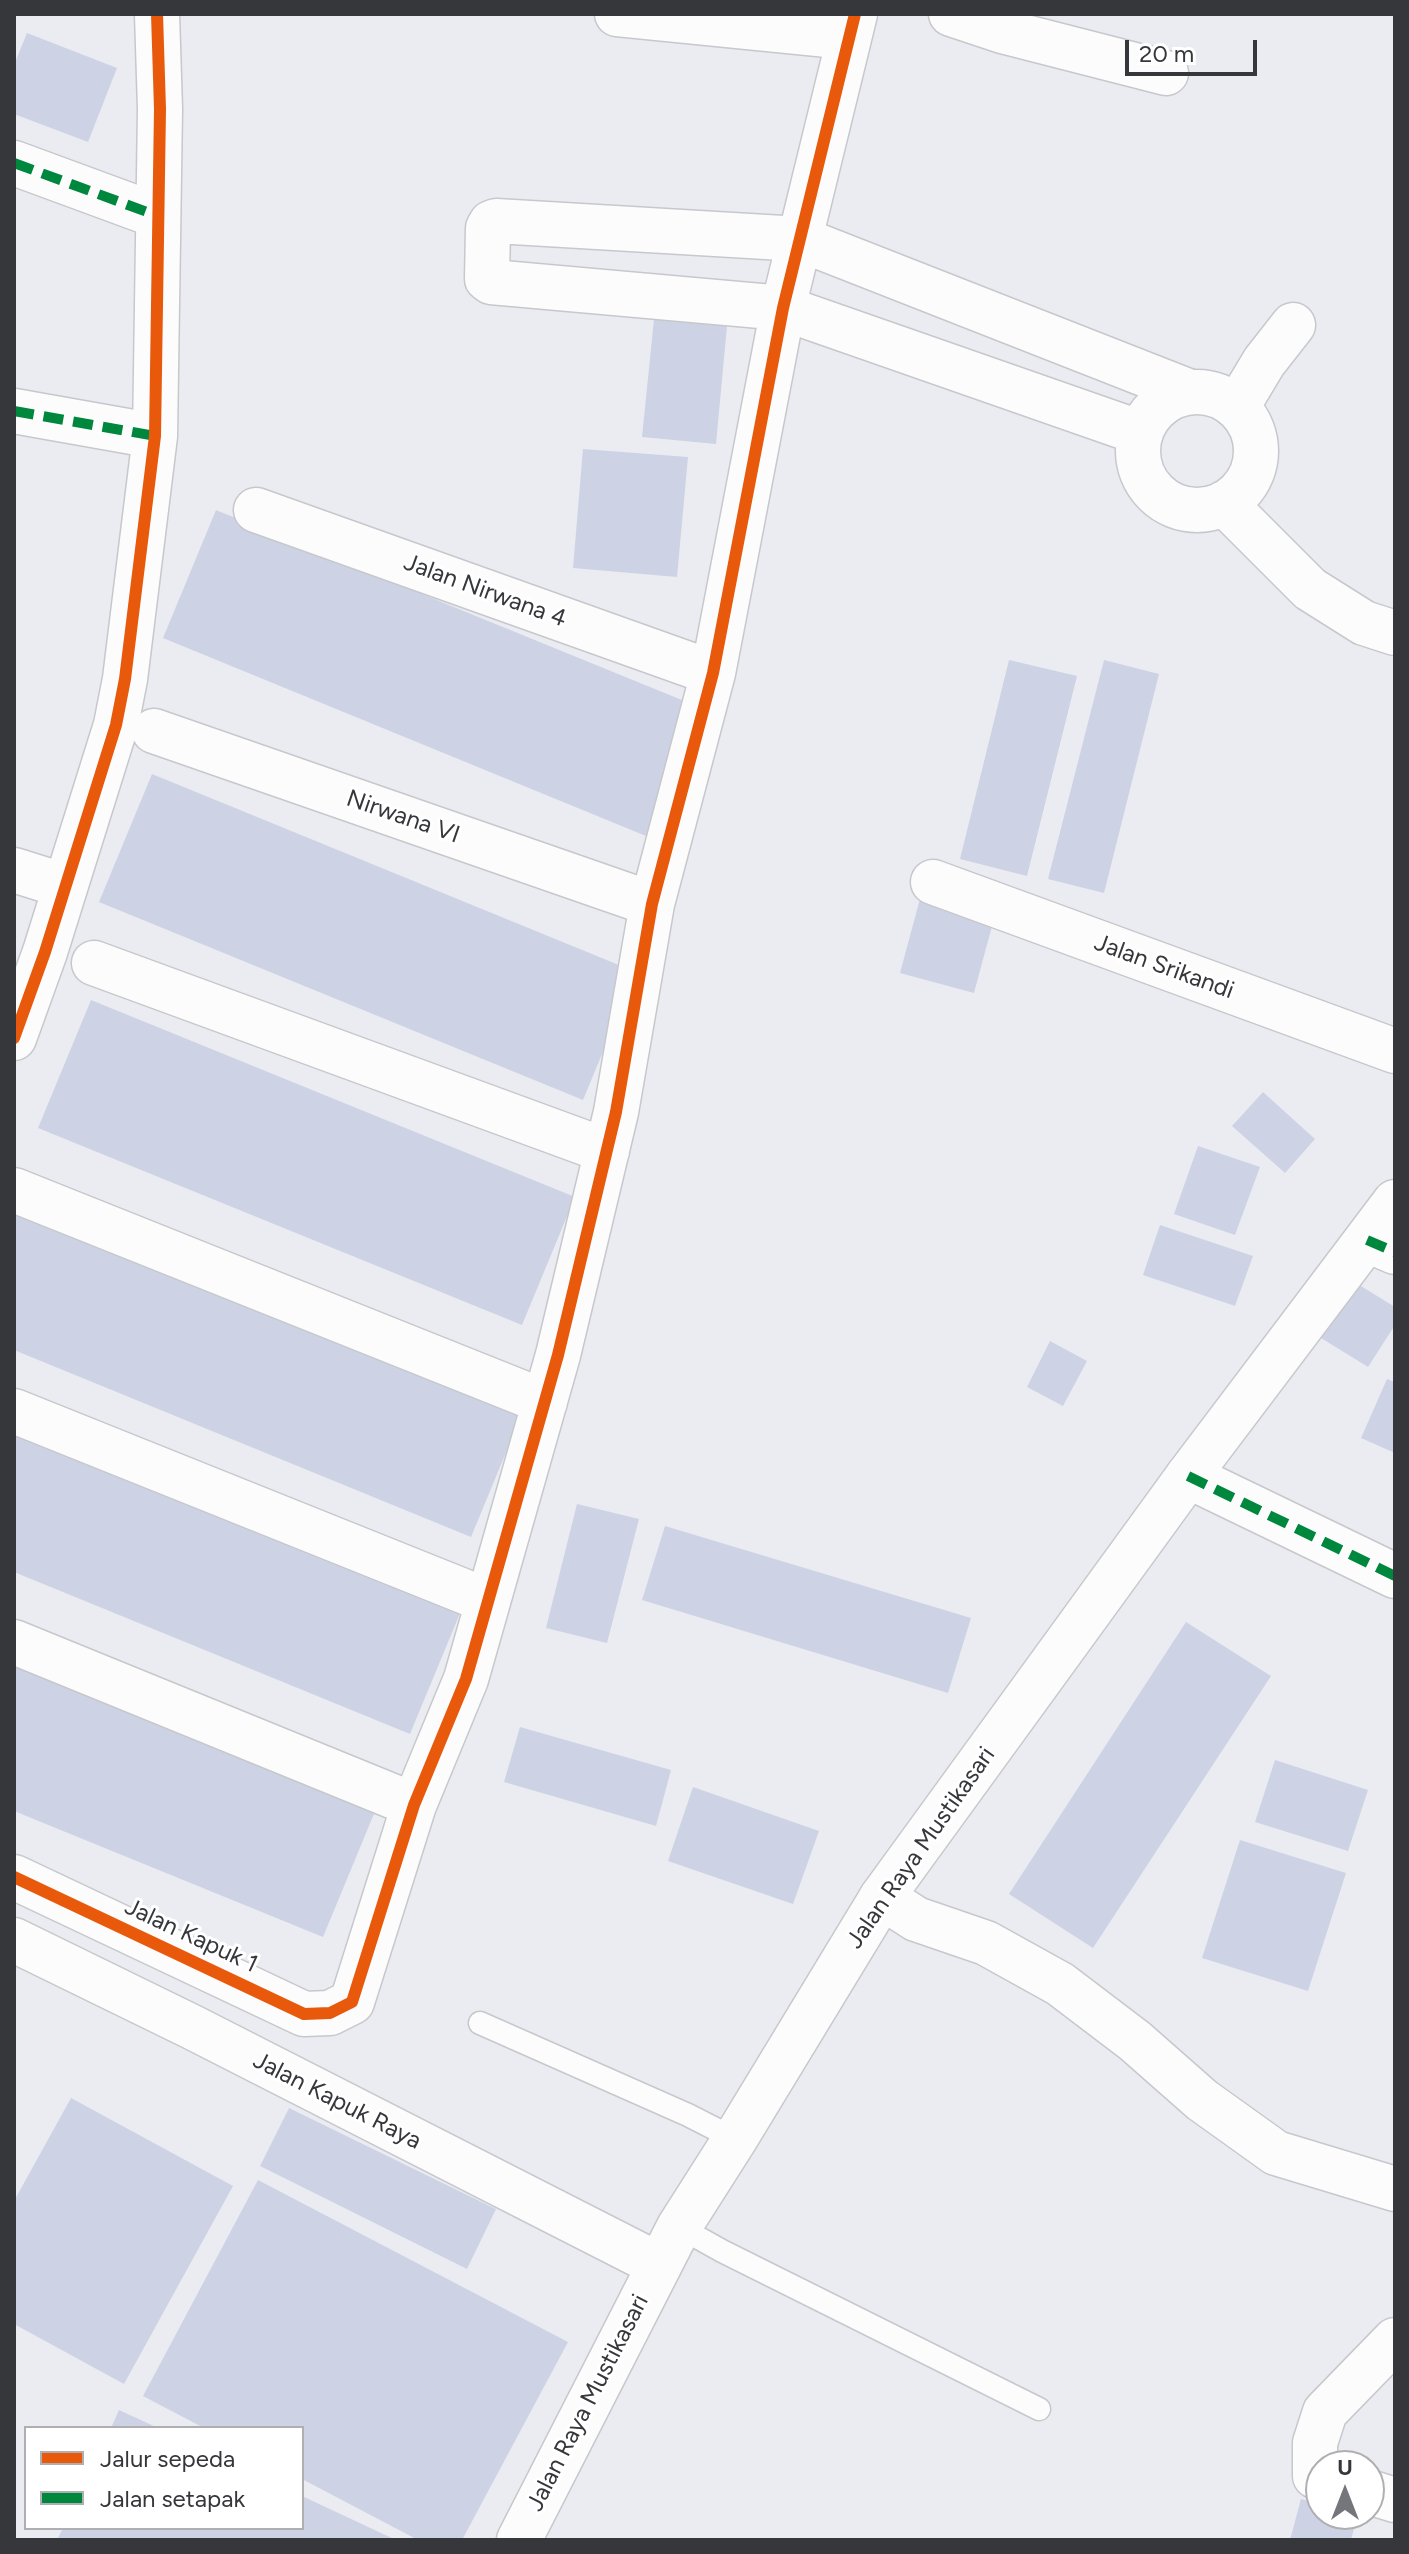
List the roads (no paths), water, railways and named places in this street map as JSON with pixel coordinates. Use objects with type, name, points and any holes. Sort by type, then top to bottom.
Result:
[{"type":"street","points":[[14,1038],[45,952],[116,725],[125,679],[155,436],[160,109],[157,14]]},
{"type":"street","points":[[14,1642],[414,1805],[466,1679],[545,1402],[607,1151],[652,904],[713,673],[783,308],[852,26],[617,14]]},
{"type":"street","points":[[951,14],[1002,31],[1166,73]]},
{"type":"street","points":[[14,163],[158,216]]},
{"type":"street","points":[[1141,433],[783,308],[491,282],[487,279],[488,228],[496,221],[800,239],[1190,392],[1223,398],[1237,407],[1253,430],[1256,459],[1246,485],[1235,496],[1224,503],[1193,510],[1165,500],[1144,477],[1138,447],[1148,419],[1159,406],[1190,392]]},
{"type":"street","points":[[1237,407],[1264,362],[1293,325]]},
{"type":"street","points":[[14,411],[155,436]]},
{"type":"street","points":[[1224,503],[1310,589],[1364,623],[1395,633]]},
{"type":"street","name":"Jalan Nirwana 4","points":[[256,510],[713,673]]},
{"type":"street","name":"Nirwana VI","points":[[154,731],[652,904]]},
{"type":"street","points":[[14,870],[65,886]]},
{"type":"street","name":"Jalan Srikandi","points":[[933,882],[1395,1051]]},
{"type":"street","points":[[94,963],[607,1151]]},
{"type":"street","points":[[14,1190],[545,1402]]},
{"type":"street","name":"Jalan Raya Mustikasari","points":[[519,2540],[679,2227],[882,1897],[1188,1476],[1381,1246],[1395,1202]]},
{"type":"street","points":[[14,1411],[488,1601]]},
{"type":"street","points":[[1188,1476],[1395,1576]]},
{"type":"street","name":"Jalan Kapuk 1","points":[[14,1877],[304,2014],[330,2013],[352,2002],[414,1805]]},
{"type":"street","points":[[882,1897],[916,1919],[986,1943],[1060,1984],[1135,2041],[1202,2100],[1276,2153],[1395,2189]]},
{"type":"street","name":"Jalan Kapuk Raya","points":[[14,1940],[192,2027],[659,2265]]},
{"type":"street","points":[[1315,2450],[1325,2412],[1395,2340]]},
{"type":"lane","points":[[480,2023],[735,2139]]},
{"type":"lane","points":[[679,2227],[1039,2409]]}]
